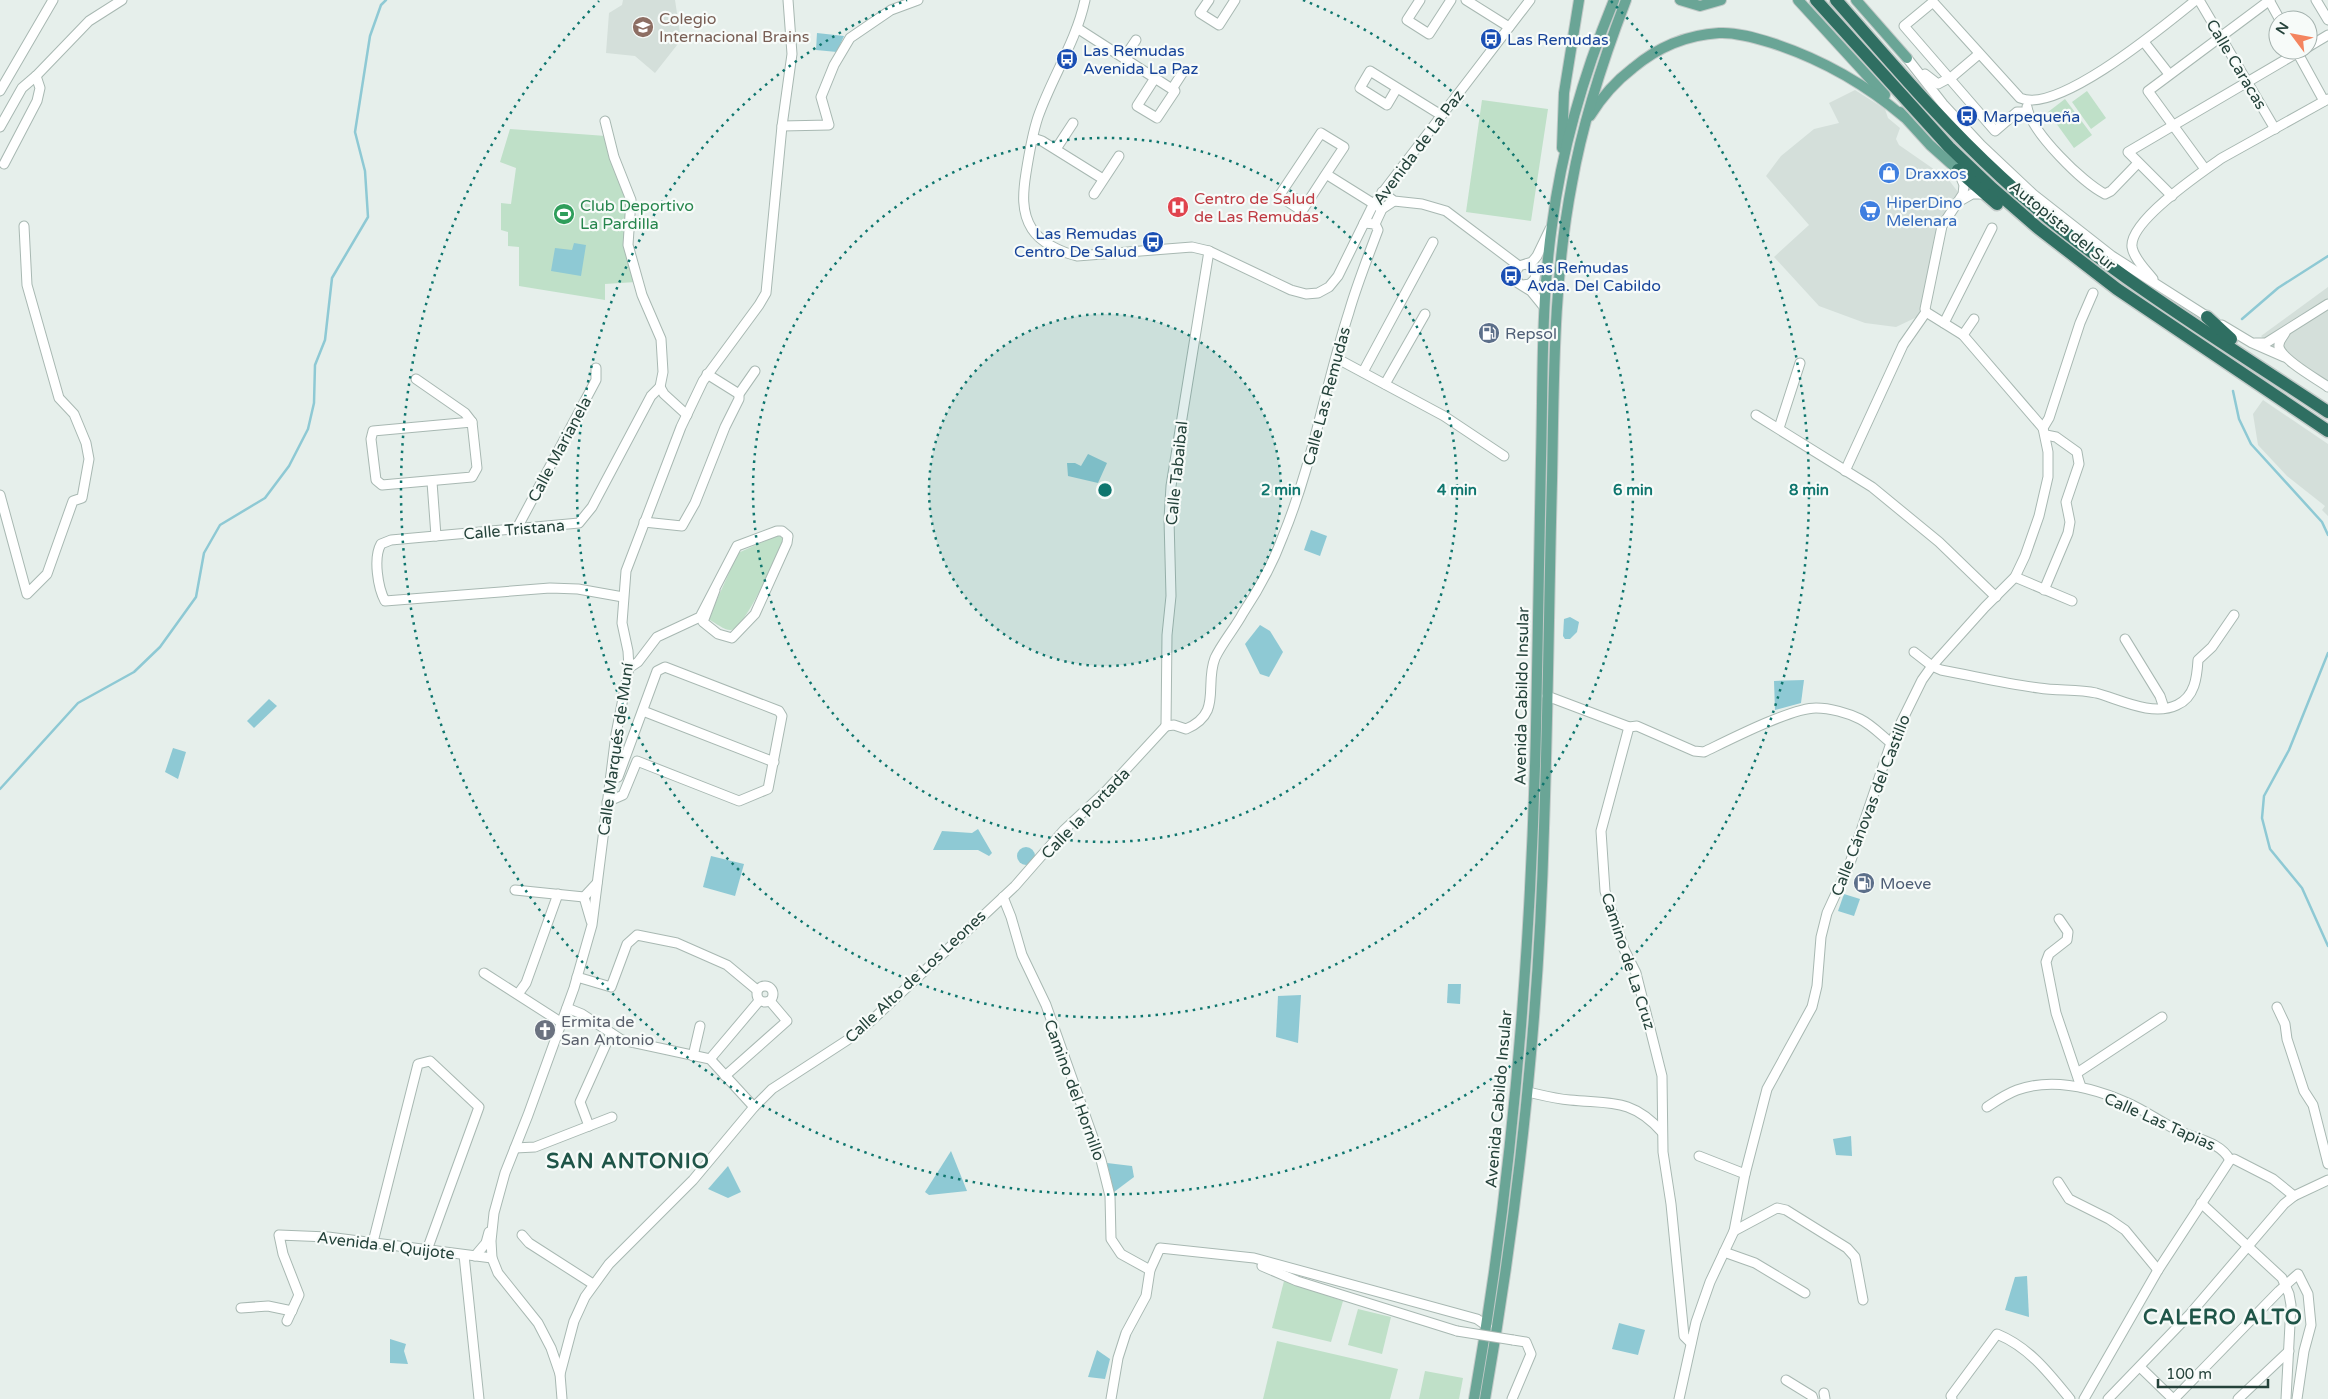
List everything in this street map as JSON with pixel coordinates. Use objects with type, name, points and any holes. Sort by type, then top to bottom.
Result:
[{"type":"highway","name":"Autopista del Sur","points":[[1816,0],[1949,147],[1992,188],[2078,261],[2328,432]]},
{"type":"highway","name":"Autopista del Sur","points":[[1836,0],[1924,98],[2002,178],[2117,270],[2328,412]]},
{"type":"highway","points":[[1958,170],[2043,244],[2078,261]]},
{"type":"highway","points":[[2207,318],[2260,367]]},
{"type":"main road","points":[[1562,161],[1562,110],[1580,0]]},
{"type":"main road","name":"Avenida Cabildo Insular","points":[[1474,1399],[1487,1326],[1516,1094],[1533,838],[1544,307],[1551,226],[1562,161],[1586,75],[1614,0]]},
{"type":"main road","name":"Avenida Cabildo Insular","points":[[1485,1399],[1499,1319],[1528,1092],[1544,831],[1556,327],[1564,236],[1578,149],[1609,43],[1626,0]]},
{"type":"main road","points":[[1680,0],[1700,6],[1721,0]]},
{"type":"main road","points":[[1798,0],[1930,145],[1958,170]]},
{"type":"main road","points":[[1856,0],[1907,58]]},
{"type":"main road","points":[[1862,0],[1866,12]]},
{"type":"main road","points":[[1578,149],[1587,121],[1599,102],[1615,83],[1643,59],[1671,43],[1696,36],[1722,33],[1765,41],[1825,64],[1866,87],[1904,117]]},
{"type":"street","points":[[0,90],[53,0]]},
{"type":"street","points":[[0,126],[22,88],[89,21],[122,0]]},
{"type":"street","name":"Calle Marqués de Muní","points":[[475,1256],[486,1242],[505,1173],[562,1023],[592,925],[610,780],[629,668],[628,651],[622,623],[626,571],[687,415],[707,374],[766,293],[782,126],[792,54],[788,0]]},
{"type":"street","points":[[782,126],[829,125],[820,97],[834,66],[850,38],[891,10],[918,0]]},
{"type":"street","name":"Avenida de La Paz","points":[[1085,0],[1077,28],[1039,116],[1032,138],[1024,186],[1024,211],[1032,230],[1047,243],[1062,252],[1077,256],[1192,247],[1209,251],[1291,290],[1306,294],[1329,288],[1338,276],[1373,205],[1382,192],[1530,0]]},
{"type":"street","points":[[1209,0],[1200,13],[1219,25],[1235,0]]},
{"type":"street","points":[[1420,0],[1407,20],[1429,34],[1451,0]]},
{"type":"street","points":[[1466,0],[1509,27]]},
{"type":"street","points":[[2138,163],[2111,191],[2105,194],[2098,191],[2065,164],[2028,112],[2027,105],[2031,101],[2086,81],[2144,42],[2197,0]]},
{"type":"street","name":"Calle Caracas","points":[[2197,0],[2221,36],[2275,129]]},
{"type":"street","points":[[2206,169],[2173,127],[2148,90],[2269,0]]},
{"type":"street","points":[[2316,0],[2328,20]]},
{"type":"street","points":[[2020,98],[2017,112],[1995,132],[1904,26],[1933,2],[1978,54],[2020,98],[2031,101]]},
{"type":"street","points":[[1077,28],[1172,89]]},
{"type":"street","points":[[1124,58],[1136,40]]},
{"type":"street","points":[[2144,42],[2169,74]]},
{"type":"street","points":[[1907,58],[1938,84],[1949,79],[1978,54]]},
{"type":"street","points":[[1907,58],[1943,104],[1981,145],[2033,194],[2112,256],[2158,284],[2207,318],[2284,357],[2328,387]]},
{"type":"street","points":[[2172,196],[2128,152],[2284,60]]},
{"type":"street","points":[[2158,284],[2136,256],[2132,247],[2135,234],[2148,217],[2206,169],[2326,100],[2304,60]]},
{"type":"street","points":[[1155,78],[1137,106],[1157,118],[1174,91],[1172,89],[1183,72]]},
{"type":"street","points":[[4,164],[37,101],[40,88],[36,76]]},
{"type":"street","points":[[1398,88],[1441,115]]},
{"type":"street","points":[[2017,112],[2028,112]]},
{"type":"street","points":[[605,121],[614,157],[631,200],[628,245],[642,295],[661,339],[663,372],[660,387],[664,394],[687,415]]},
{"type":"street","points":[[1056,149],[1073,123]]},
{"type":"street","points":[[1321,132],[1344,147],[1326,174],[1302,211],[1280,196],[1321,132]]},
{"type":"street","points":[[1032,138],[1056,149],[1103,179]]},
{"type":"street","points":[[1094,194],[1119,156]]},
{"type":"street","points":[[1845,471],[1903,345],[1926,312],[1925,309],[1942,226],[1962,194],[1964,185],[1958,170]]},
{"type":"street","points":[[1326,174],[1382,209],[1394,201]]},
{"type":"street","points":[[1382,192],[1394,201],[1422,204],[1446,211],[1523,265],[1536,271],[1535,279],[1530,284],[1523,285]]},
{"type":"street","points":[[1954,205],[1972,194],[1985,194]]},
{"type":"street","name":"Calle Las Remudas","points":[[1166,726],[1174,725],[1186,730],[1196,725],[1208,710],[1212,698],[1212,668],[1216,657],[1245,611],[1271,564],[1300,493],[1348,312],[1378,230],[1375,224],[1382,209]]},
{"type":"street","points":[[1364,223],[1375,224]]},
{"type":"street","points":[[0,498],[27,594],[47,574],[73,501],[82,498],[89,459],[86,443],[74,414],[60,398],[27,285],[24,226]]},
{"type":"street","points":[[1544,307],[1538,297],[1515,278],[1515,274],[1523,265],[1537,256],[1551,226]]},
{"type":"street","points":[[1944,323],[1992,228]]},
{"type":"street","points":[[1363,372],[1433,242]]},
{"type":"street","name":"Calle Tabaibal","points":[[1166,726],[1167,635],[1171,596],[1169,519],[1171,486],[1209,251]]},
{"type":"street","name":"Calle Cánovas del Castillo","points":[[1679,1399],[1691,1343],[1710,1282],[1734,1231],[1745,1174],[1767,1089],[1812,1007],[1817,986],[1821,937],[1827,913],[1850,862],[1891,743],[1922,680],[1932,666],[2015,577],[2025,556],[2039,516],[2048,477],[2044,431],[2080,323],[2093,293]]},
{"type":"street","points":[[2252,342],[2266,343],[2328,304]]},
{"type":"street","points":[[1926,312],[1963,335],[2044,431],[2077,452],[2079,464],[2066,502],[2070,522],[2068,534],[2044,590]]},
{"type":"street","points":[[1384,384],[1425,314]]},
{"type":"street","points":[[1963,335],[1974,320]]},
{"type":"street","points":[[2284,357],[2279,348],[2280,340],[2286,332]]},
{"type":"street","points":[[1336,358],[1444,416],[1504,456]]},
{"type":"street","points":[[1779,428],[1800,363]]},
{"type":"street","name":"Calle Marianela","points":[[516,530],[596,380],[596,368]]},
{"type":"street","points":[[644,522],[682,526],[695,503],[739,400],[739,394],[755,371]]},
{"type":"street","points":[[707,374],[739,394]]},
{"type":"street","points":[[416,379],[466,412],[472,422],[477,468],[472,477],[382,485],[376,480],[371,439],[373,431],[472,422]]},
{"type":"street","name":"Calle Tristana","points":[[623,597],[578,589],[550,588],[407,601],[385,601],[380,592],[377,550],[381,544],[391,540],[579,523],[592,507],[651,396],[660,387]]},
{"type":"street","points":[[1756,415],[1872,487],[1939,542],[1996,597]]},
{"type":"street","points":[[432,482],[436,536]]},
{"type":"street","points":[[669,632],[690,626],[729,639],[735,637],[755,614],[788,542],[788,536],[782,531],[777,531],[737,546],[733,551],[703,622],[718,634]]},
{"type":"street","points":[[2015,577],[2072,601]]},
{"type":"street","points":[[629,668],[638,662],[657,637],[697,620],[715,590]]},
{"type":"street","points":[[1914,652],[1932,666],[1941,670],[2039,688],[2095,693],[2121,703],[2142,707],[2164,708],[2176,706],[2186,699],[2196,682],[2198,660],[2212,647],[2234,615]]},
{"type":"street","points":[[2125,639],[2160,696],[2164,708]]},
{"type":"street","points":[[610,780],[618,777],[657,672],[665,666],[779,711],[782,716],[768,789],[739,801],[626,756]]},
{"type":"street","points":[[1547,696],[1629,727],[1637,726],[1694,752],[1704,752],[1772,721],[1816,708],[1848,714],[1862,720],[1891,743]]},
{"type":"street","points":[[643,711],[774,762]]},
{"type":"street","name":"Calle la Portada","points":[[1003,896],[1038,862],[1064,830],[1147,749],[1166,726]]},
{"type":"street","name":"Camino de La Cruz","points":[[1629,727],[1601,831],[1605,891],[1624,949],[1636,973],[1662,1076],[1662,1132],[1684,1336],[1691,1343]]},
{"type":"street","points":[[607,802],[622,794],[637,761]]},
{"type":"street","points":[[584,897],[597,883]]},
{"type":"street","points":[[515,890],[584,897]]},
{"type":"street","points":[[518,994],[526,983],[558,894]]},
{"type":"street","name":"Calle Alto de Los Leones","points":[[754,1107],[772,1089],[852,1037],[1003,896]]},
{"type":"street","name":"Camino del Hornillo","points":[[1003,896],[1022,954],[1046,1005],[1101,1160],[1110,1196],[1111,1240],[1121,1254],[1150,1270]]},
{"type":"street","points":[[584,897],[592,925]]},
{"type":"street","points":[[2059,919],[2068,932],[2067,940],[2049,954],[2046,962],[2056,1014],[2081,1087]]},
{"type":"street","points":[[577,976],[611,987],[627,944],[637,934],[677,943],[727,965],[757,990]]},
{"type":"street","points":[[484,973],[562,1023]]},
{"type":"street","points":[[762,986],[768,986],[772,990],[773,996],[770,1001],[765,1003],[759,1001],[756,996],[757,990],[762,986]]},
{"type":"street","points":[[710,1059],[759,1001]]},
{"type":"street","points":[[725,1076],[787,1021],[770,1001]]},
{"type":"street","points":[[2277,1007],[2285,1024],[2287,1039],[2304,1091],[2313,1105],[2328,1164]]},
{"type":"street","points":[[560,1374],[574,1321],[593,1284],[609,1264],[694,1180],[754,1107],[710,1059],[622,1040],[582,1014],[567,1008]]},
{"type":"street","points":[[2077,1073],[2162,1017]]},
{"type":"street","points":[[693,1056],[700,1026]]},
{"type":"street","points":[[589,1126],[580,1102],[611,1034]]},
{"type":"street","points":[[373,1242],[418,1064],[430,1061],[479,1107],[427,1250]]},
{"type":"street","name":"Calle Las Tapias","points":[[1987,1106],[2015,1091],[2029,1086],[2054,1084],[2081,1087],[2128,1103],[2176,1130],[2222,1149],[2230,1160],[2234,1159],[2273,1179],[2294,1196]]},
{"type":"street","points":[[1528,1092],[1568,1100],[1614,1103],[1634,1109],[1648,1117],[1662,1132]]},
{"type":"street","points":[[515,1148],[535,1147],[612,1117]]},
{"type":"street","points":[[1698,1156],[1745,1174]]},
{"type":"street","points":[[2084,1399],[2158,1270],[2230,1160]]},
{"type":"street","points":[[2108,1399],[2190,1314],[2294,1196],[2328,1180]]},
{"type":"street","points":[[2058,1182],[2069,1199],[2109,1219],[2125,1230],[2158,1270]]},
{"type":"street","points":[[2201,1203],[2282,1278],[2286,1284],[2291,1305],[2286,1399]]},
{"type":"street","points":[[1734,1231],[1776,1208],[1786,1210],[1847,1248],[1855,1257],[1863,1300]]},
{"type":"street","name":"Calle Marqués de Muní","points":[[492,1258],[491,1241],[494,1213]]},
{"type":"street","name":"Avenida el Quijote","points":[[292,1310],[299,1295],[283,1254],[279,1235],[328,1237],[492,1258]]},
{"type":"street","points":[[522,1235],[529,1243],[593,1284]]},
{"type":"street","points":[[1110,1399],[1126,1332],[1146,1296],[1150,1270],[1160,1248],[1254,1258],[1477,1319],[1487,1326]]},
{"type":"street","points":[[1724,1252],[1755,1263],[1805,1293]]},
{"type":"street","points":[[464,1255],[479,1399]]},
{"type":"street","points":[[1235,1256],[1282,1272],[1296,1281],[1457,1331],[1526,1342],[1531,1354],[1512,1399]]},
{"type":"street","points":[[492,1258],[498,1273],[538,1322],[551,1348],[560,1374],[562,1399]]},
{"type":"street","points":[[2140,1367],[2173,1399],[2298,1274],[2308,1294],[2311,1324],[2304,1351],[2297,1399]]},
{"type":"street","points":[[241,1308],[268,1306],[292,1310],[287,1322]]},
{"type":"street","points":[[1952,1399],[1951,1396],[1968,1371],[1997,1334],[2005,1337],[2040,1362],[2070,1399]]},
{"type":"street","points":[[2238,1399],[2289,1351]]},
{"type":"street","points":[[1786,1380],[1812,1396],[1813,1399]]},
{"type":"shaded area","name":"Colegio Internacional Brains","points":[[623,0],[675,0],[681,40],[655,73],[635,56],[606,53],[609,13],[622,5]]},
{"type":"shaded area","points":[[1855,90],[1885,109],[1888,118],[1900,128],[1896,139],[1899,145],[1948,179],[1958,192],[1951,205],[1932,264],[1921,311],[1917,317],[1896,327],[1865,323],[1819,306],[1774,257],[1809,225],[1766,176],[1781,156],[1814,129],[1839,123],[1829,103]]},
{"type":"shaded area","points":[[2328,287],[2328,389],[2281,358],[2261,336]]},
{"type":"shaded area","points":[[2263,400],[2328,444],[2328,516],[2322,510],[2325,506],[2287,476],[2258,445],[2253,414]]},
{"type":"green space","points":[[2087,91],[2106,118],[2091,129],[2072,102]]},
{"type":"green space","points":[[2065,99],[2092,135],[2074,148],[2048,112]]},
{"type":"green space","points":[[1482,100],[1548,109],[1531,221],[1466,212]]},
{"type":"green space","name":"Club Deportivo La Pardilla","points":[[510,129],[606,136],[628,202],[624,224],[625,243],[628,261],[636,282],[605,284],[605,300],[519,286],[519,247],[508,246],[508,232],[501,230],[501,203],[511,204],[516,168],[500,162]]},
{"type":"green space","points":[[778,535],[782,538],[783,543],[760,591],[737,626],[729,630],[710,620],[710,615],[738,553]]},
{"type":"green space","points":[[1284,1281],[1343,1301],[1331,1342],[1272,1328]]},
{"type":"green space","points":[[1358,1309],[1391,1317],[1382,1354],[1348,1345]]},
{"type":"green space","points":[[1277,1341],[1398,1369],[1390,1399],[1263,1399]]},
{"type":"green space","points":[[1425,1371],[1463,1378],[1459,1399],[1419,1399]]},
{"type":"water","points":[[817,33],[844,36],[837,52],[816,50]]},
{"type":"water","points":[[574,243],[586,245],[581,276],[551,271],[555,248],[572,250]]},
{"type":"water","points":[[1088,454],[1107,463],[1098,483],[1068,476],[1067,463],[1075,463],[1081,466]]},
{"type":"water","points":[[1311,530],[1327,536],[1320,556],[1304,550]]},
{"type":"water","points":[[1570,617],[1579,622],[1577,632],[1570,639],[1565,639],[1563,636],[1564,619]]},
{"type":"water","points":[[1260,625],[1270,631],[1283,652],[1269,677],[1260,674],[1245,644]]},
{"type":"water","points":[[1804,680],[1801,703],[1775,710],[1774,681]]},
{"type":"water","points":[[269,699],[277,706],[254,728],[247,721]]},
{"type":"water","points":[[173,748],[186,752],[178,779],[165,772]]},
{"type":"water","points":[[978,829],[992,853],[989,856],[978,850],[933,850],[942,831],[972,833]]},
{"type":"water","points":[[1022,847],[1030,847],[1035,852],[1033,863],[1022,865],[1017,860],[1017,852]]},
{"type":"water","points":[[711,856],[744,864],[735,896],[703,887]]},
{"type":"water","points":[[1844,894],[1860,899],[1854,916],[1838,911]]},
{"type":"water","points":[[1448,984],[1461,984],[1460,1004],[1447,1003]]},
{"type":"water","points":[[1301,995],[1298,1043],[1276,1037],[1278,996]]},
{"type":"water","points":[[1851,1136],[1852,1156],[1836,1155],[1833,1139]]},
{"type":"water","points":[[951,1151],[967,1191],[929,1195],[925,1192]]},
{"type":"water","points":[[1107,1163],[1132,1166],[1134,1177],[1114,1192]]},
{"type":"water","points":[[728,1166],[741,1192],[728,1198],[708,1189]]},
{"type":"water","points":[[2027,1276],[2029,1317],[2005,1310],[2015,1277]]},
{"type":"water","points":[[1619,1323],[1645,1330],[1638,1355],[1612,1349]]},
{"type":"water","points":[[390,1339],[406,1344],[404,1351],[408,1364],[390,1363]]},
{"type":"water","points":[[1097,1350],[1110,1359],[1105,1379],[1088,1377]]},
{"type":"waterway","points":[[0,789],[78,703],[134,672],[160,647],[196,597],[204,553],[220,525],[265,498],[289,466],[308,429],[314,403],[315,365],[325,340],[332,278],[368,217],[365,171],[355,132],[370,36],[381,5],[386,0]]},
{"type":"waterway","points":[[2242,319],[2278,288],[2328,256]]},
{"type":"waterway","points":[[2233,391],[2239,419],[2251,444],[2322,522],[2328,535]]},
{"type":"waterway","points":[[2328,653],[2289,750],[2264,796],[2262,818],[2270,849],[2302,888],[2328,946]]},
{"type":"place","name":"Colegio Internacional Brains","points":[[643,27]]},
{"type":"place","name":"Las Remudas","points":[[1491,39]]},
{"type":"place","name":"Las Remudas Avenida La Paz","points":[[1067,59]]},
{"type":"place","name":"Marpequeña","points":[[1967,116]]},
{"type":"place","name":"Draxxos","points":[[1889,173]]},
{"type":"place","name":"Centro de Salud de Las Remudas","points":[[1178,207]]},
{"type":"place","name":"HiperDino Melenara","points":[[1870,211]]},
{"type":"place","name":"Club Deportivo La Pardilla","points":[[564,214]]},
{"type":"place","name":"Las Remudas Centro De Salud","points":[[1153,242]]},
{"type":"place","name":"Las Remudas Avda. Del Cabildo","points":[[1511,276]]},
{"type":"place","name":"Repsol","points":[[1489,333]]},
{"type":"place","name":"Moeve","points":[[1864,883]]},
{"type":"place","name":"Ermita de San Antonio","points":[[545,1030]]},
{"type":"district","name":"SAN ANTONIO","points":[[628,1161]]},
{"type":"district","name":"CALERO ALTO","points":[[2223,1317]]}]
